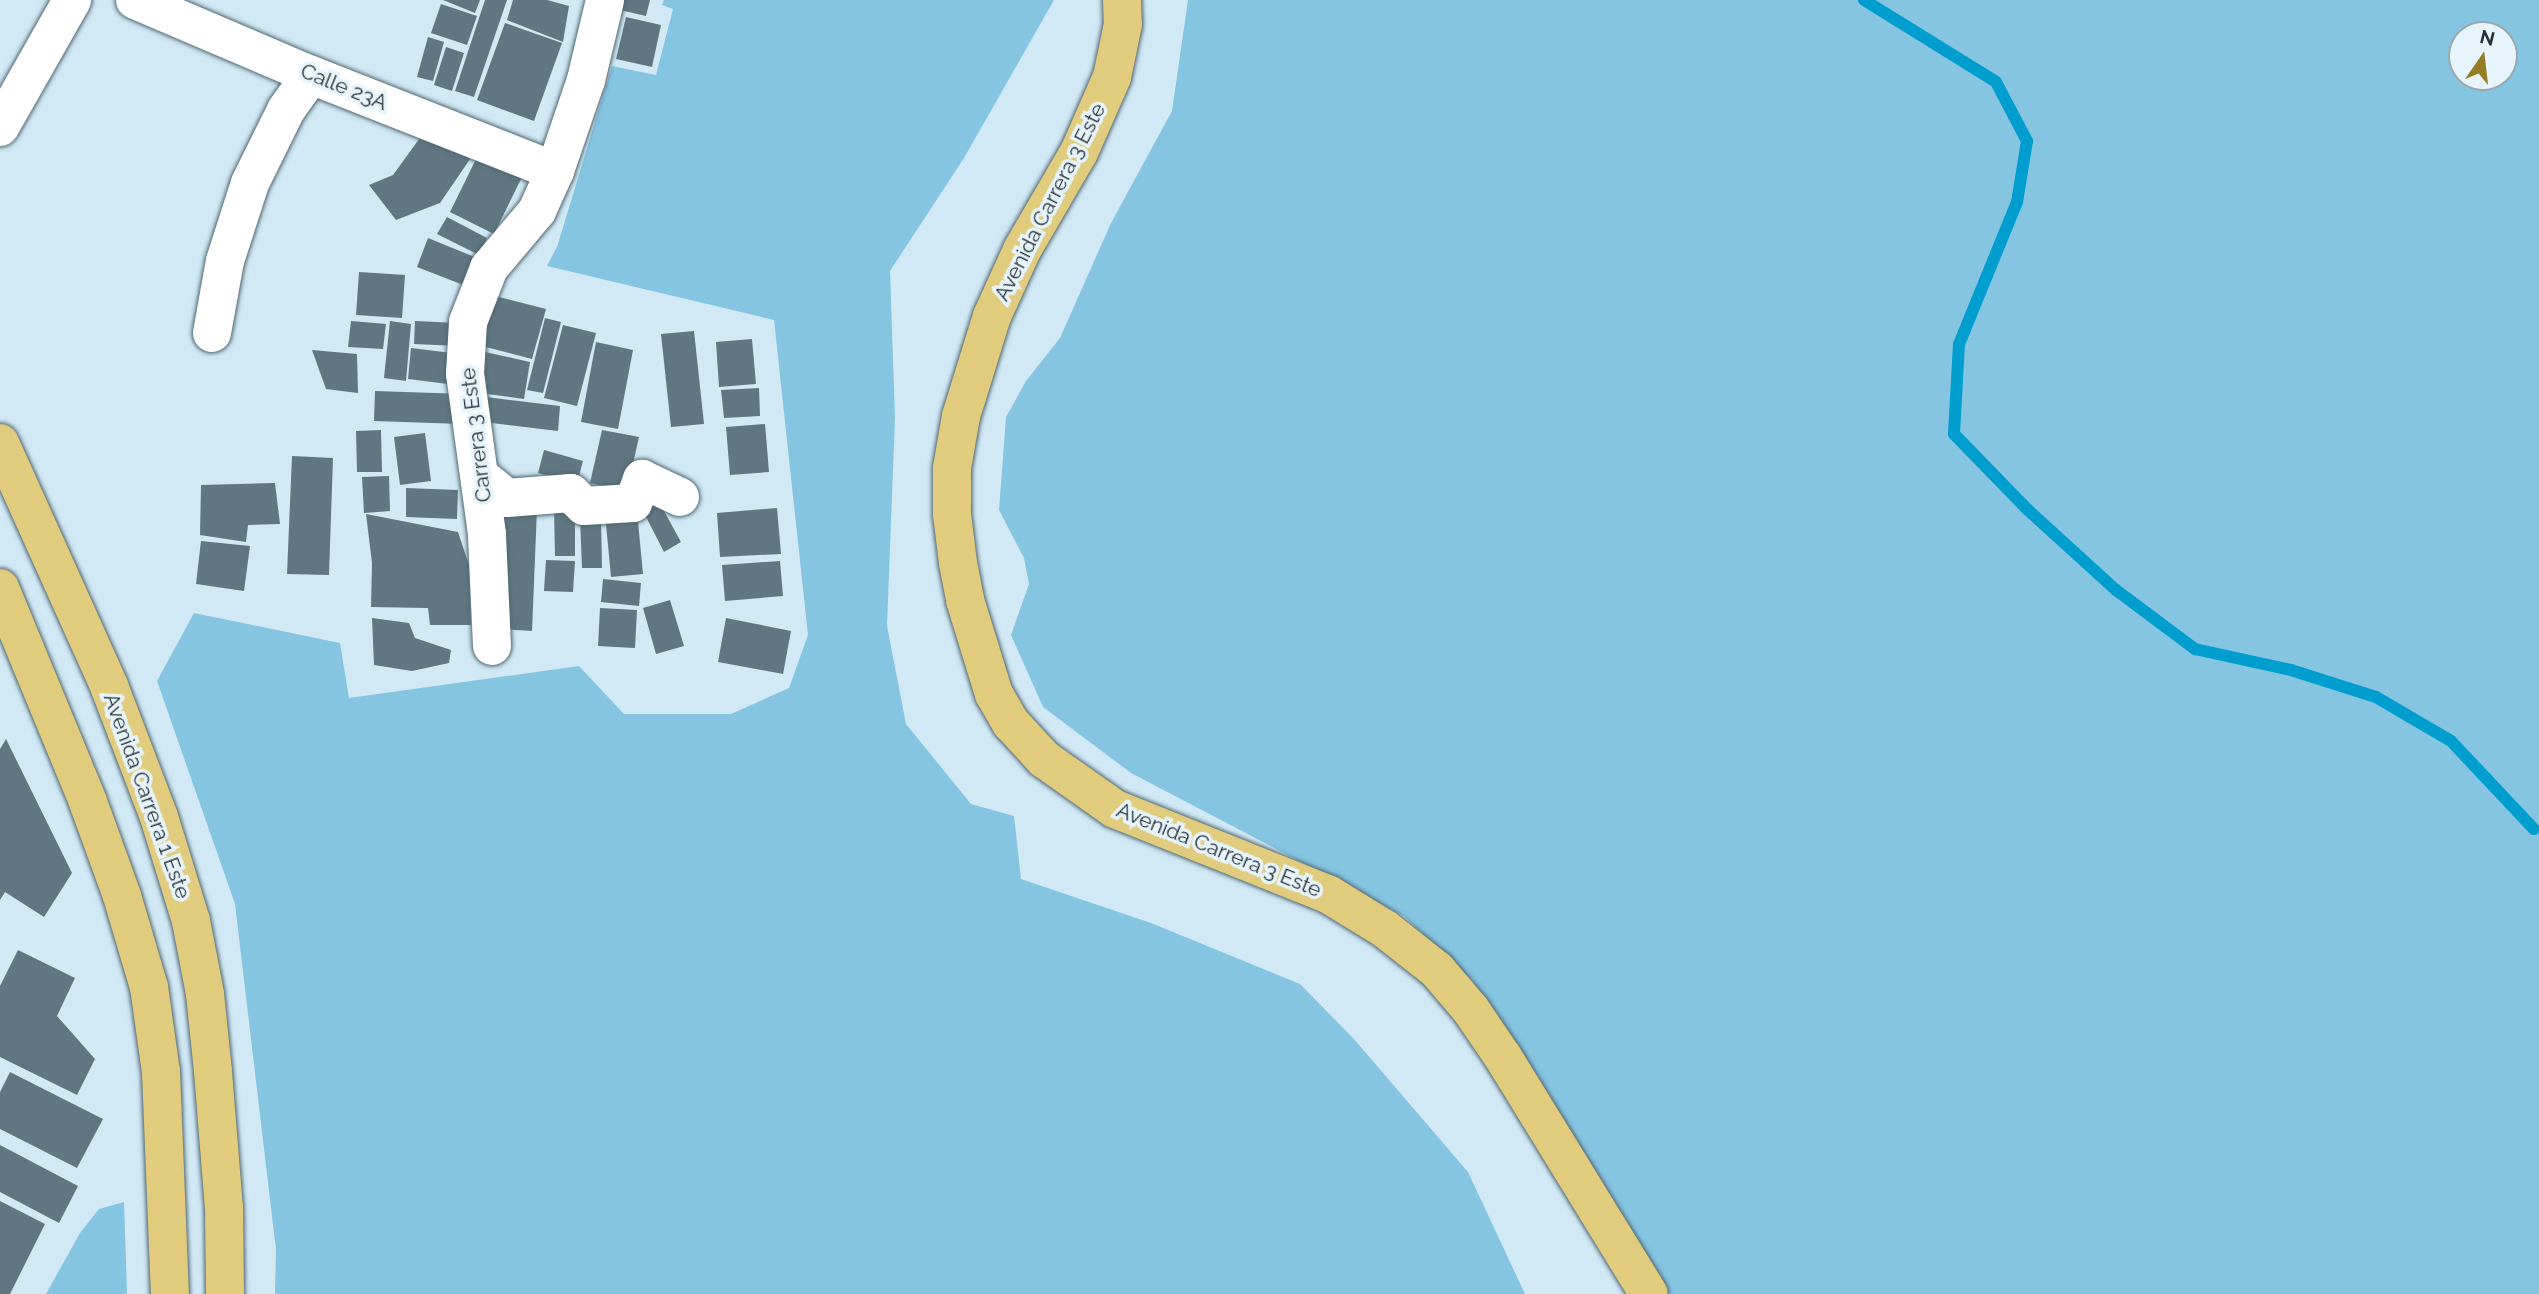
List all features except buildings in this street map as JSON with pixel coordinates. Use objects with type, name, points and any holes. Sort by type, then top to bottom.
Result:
[{"type":"main road","name":"Avenida Carrera 3 Este","points":[[1122,0],[1123,24],[1112,78],[1079,152],[1022,250],[992,316],[961,416],[953,468],[952,514],[965,600],[994,694],[1011,723],[1044,759],[1115,809],[1328,894],[1385,929],[1437,971],[1471,1010],[1503,1057],[1649,1294]]},
{"type":"main road","name":"Avenida Carrera 1 Este","points":[[0,443],[109,686],[159,817],[191,921],[205,994],[213,1072],[224,1208],[225,1294]]},
{"type":"main road","points":[[0,588],[88,802],[122,896],[149,987],[161,1072],[170,1294]]},
{"type":"street","points":[[0,127],[72,0]]},
{"type":"street","name":"Calle 23A","points":[[135,0],[311,75],[555,170]]},
{"type":"street","name":"Carrera 3 Este","points":[[492,646],[487,534],[465,374],[468,322],[489,268],[537,211],[555,170],[586,80],[605,3]]},
{"type":"street","points":[[212,333],[225,261],[250,183],[286,110],[311,75]]},
{"type":"street","points":[[481,477],[507,498],[571,493],[584,506],[633,503],[642,479],[680,497]]},
{"type":"shaded area","points":[[664,0],[1054,0],[964,158],[890,271],[895,418],[887,626],[906,724],[971,804],[1014,816],[1021,879],[1151,923],[1300,984],[1353,1038],[1468,1172],[1525,1294],[275,1294],[276,1250],[235,904],[157,681],[194,613],[340,643],[349,698],[579,666],[624,714],[731,714],[789,688],[808,635],[774,320],[547,266],[557,247],[612,66],[656,75],[673,9],[662,5]]},
{"type":"shaded area","points":[[1188,0],[2539,0],[2539,1294],[1662,1294],[1471,979],[1404,916],[1131,773],[1043,707],[1011,635],[1029,584],[1024,558],[999,510],[1006,417],[1026,381],[1060,338],[1111,223],[1172,111]]},
{"type":"shaded area","points":[[124,1202],[127,1294],[46,1294],[80,1233],[99,1209]]},
{"type":"waterway","points":[[1864,0],[1996,82],[2027,141],[2017,202],[1959,344],[1954,434],[2028,510],[2116,590],[2195,649],[2291,670],[2376,697],[2451,741],[2534,829]]}]
